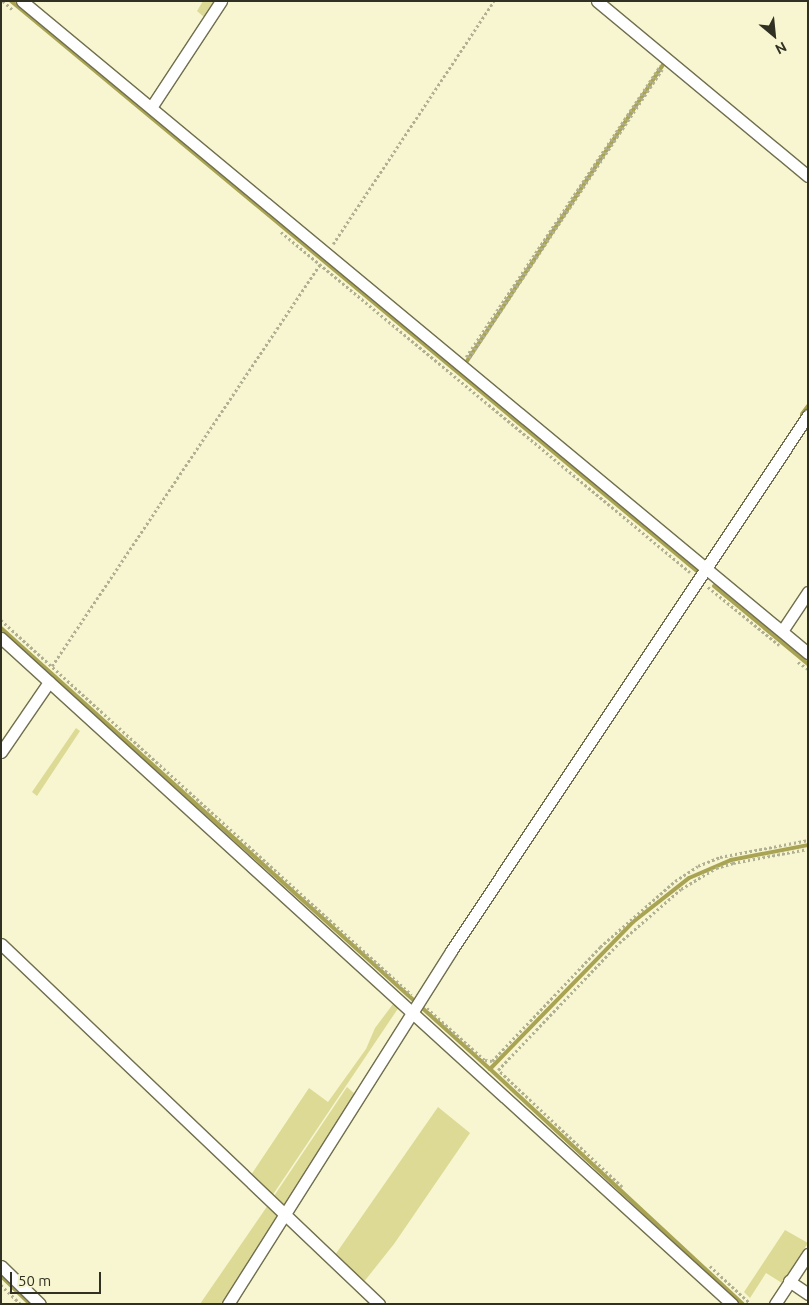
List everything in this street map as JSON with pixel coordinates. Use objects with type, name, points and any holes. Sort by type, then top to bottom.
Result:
[{"type":"street","points":[[22,1],[152,106],[322,260],[462,367],[808,653]]},
{"type":"street","points":[[152,106],[221,1]]},
{"type":"street","points":[[597,1],[808,176]]},
{"type":"street","points":[[228,1304],[417,1007],[808,415]]},
{"type":"street","points":[[782,631],[808,592]]},
{"type":"street","points":[[1,638],[417,1007],[732,1304]]},
{"type":"street","points":[[1,752],[49,682]]},
{"type":"street","points":[[1,944],[379,1304]]},
{"type":"street","points":[[775,1304],[808,1254]]},
{"type":"street","points":[[1,1266],[40,1304]]},
{"type":"street","points":[[789,1282],[808,1294]]},
{"type":"path","points":[[3,1],[18,14]]},
{"type":"path","points":[[52,666],[494,1]]},
{"type":"path","points":[[462,367],[666,59]]},
{"type":"path","points":[[274,226],[322,260],[698,580],[786,651]]},
{"type":"path","points":[[1,620],[417,1007],[486,1060],[492,1061],[600,947],[675,881],[698,866],[720,857],[808,840]]},
{"type":"path","points":[[793,657],[808,669]]},
{"type":"path","points":[[627,1190],[498,1070],[619,943],[681,889],[716,868],[808,849]]},
{"type":"path","points":[[703,1260],[752,1304]]},
{"type":"path","points":[[1,1285],[21,1304]]},
{"type":"shaded area","points":[[203,1],[214,1],[204,17],[197,11]]},
{"type":"shaded area","points":[[76,728],[80,731],[37,796],[32,792]]},
{"type":"shaded area","points":[[393,1004],[399,1007],[272,1196],[251,1175],[309,1088],[328,1102],[366,1049],[375,1028]]},
{"type":"shaded area","points":[[347,1087],[355,1094],[283,1206],[274,1196]]},
{"type":"shaded area","points":[[438,1107],[470,1133],[394,1244],[363,1283],[335,1255]]},
{"type":"shaded area","points":[[268,1205],[276,1213],[277,1219],[223,1304],[200,1304]]},
{"type":"shaded area","points":[[785,1230],[808,1243],[782,1283],[766,1273],[750,1298],[744,1292]]},
{"type":"waterway","points":[[11,1],[698,572],[699,569]]},
{"type":"waterway","points":[[465,364],[664,63]]},
{"type":"waterway","points":[[802,414],[808,406]]},
{"type":"waterway","points":[[714,586],[808,664]]},
{"type":"waterway","points":[[1,628],[490,1069],[743,1304]]},
{"type":"waterway","points":[[490,1069],[633,922],[689,878],[731,860],[808,845]]},
{"type":"waterway","points":[[1,1276],[30,1304]]}]
